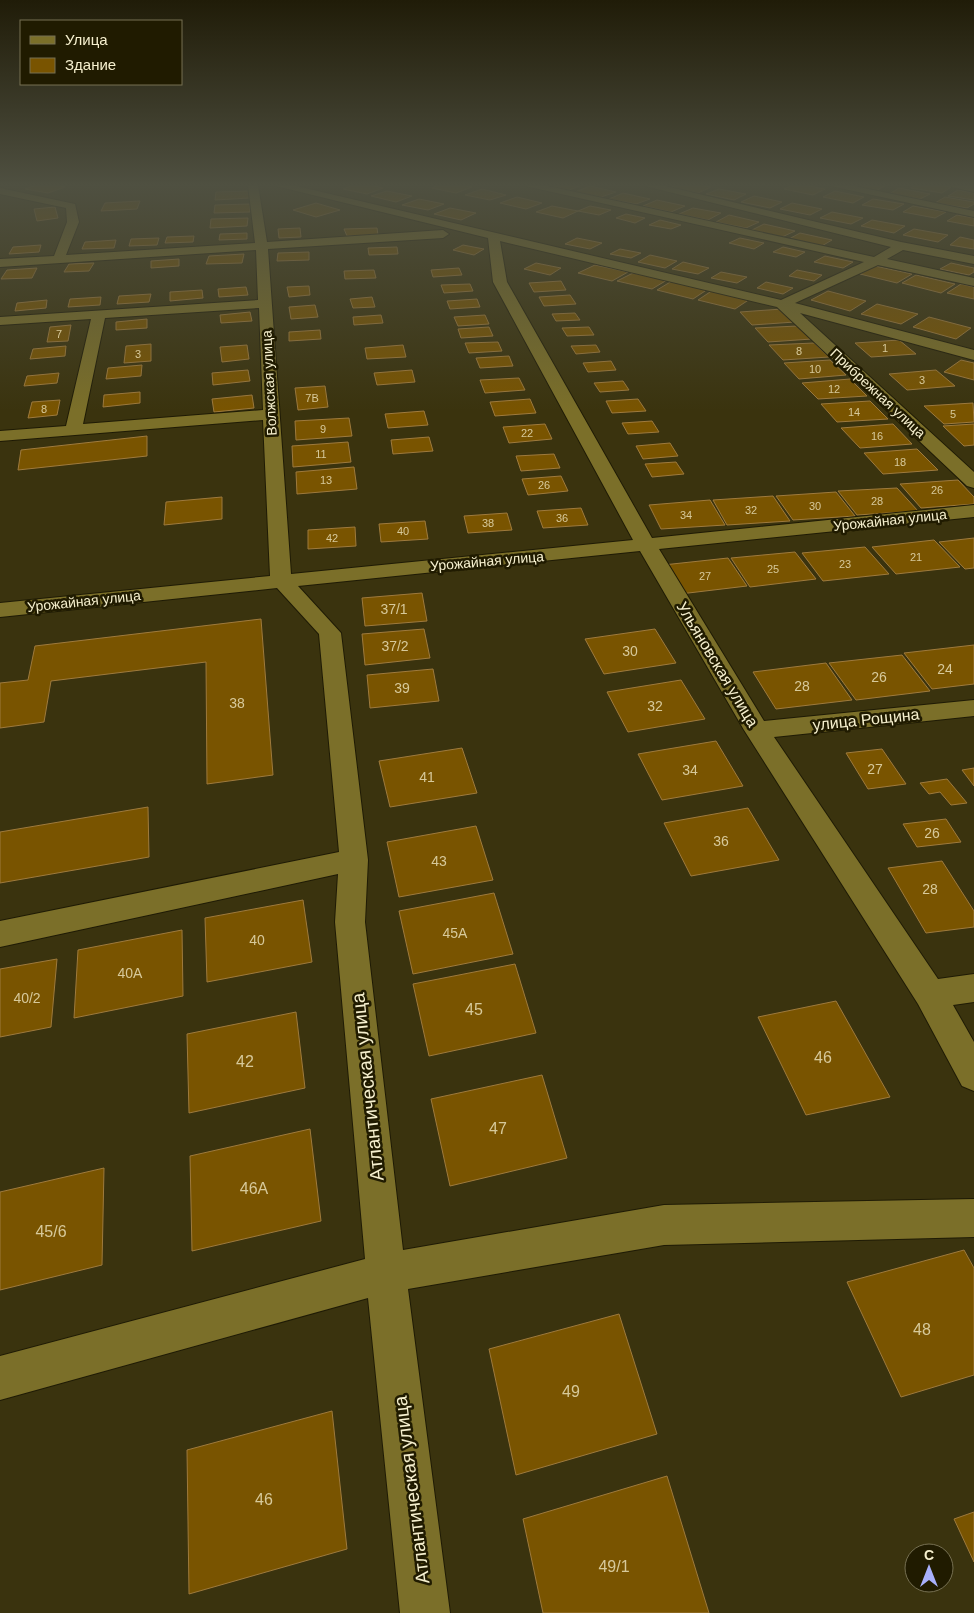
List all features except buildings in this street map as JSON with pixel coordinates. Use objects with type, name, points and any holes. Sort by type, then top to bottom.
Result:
[{"type":"street","points":[[0,263],[53,260]]},
{"type":"street","name":"Волжская улица","points":[[263,260],[281,580]]},
{"type":"street","name":"Ульяновская улица","points":[[497,260],[500,282],[646,546],[757,730],[930,994],[974,1075]]},
{"type":"street","points":[[594,260],[782,304],[974,356]]},
{"type":"street","points":[[866,260],[974,282]]},
{"type":"street","points":[[782,304],[877,260]]},
{"type":"street","points":[[0,321],[265,304]]},
{"type":"street","name":"Прибрежная улица","points":[[782,304],[974,482]]},
{"type":"street","points":[[73,430],[99,315]]},
{"type":"street","points":[[0,436],[270,414]]},
{"type":"street","name":"Урожайная улица","points":[[0,610],[281,580],[646,546],[974,511]]},
{"type":"street","name":"Атлантическая улица","points":[[281,580],[330,634],[354,860],[350,922],[386,1273],[425,1613]]},
{"type":"street","name":"улица Рощина","points":[[757,730],[974,708]]},
{"type":"street","points":[[0,934],[354,860]]},
{"type":"street","points":[[930,994],[974,988]]},
{"type":"street","points":[[0,1378],[386,1273],[664,1225],[974,1218]]}]
